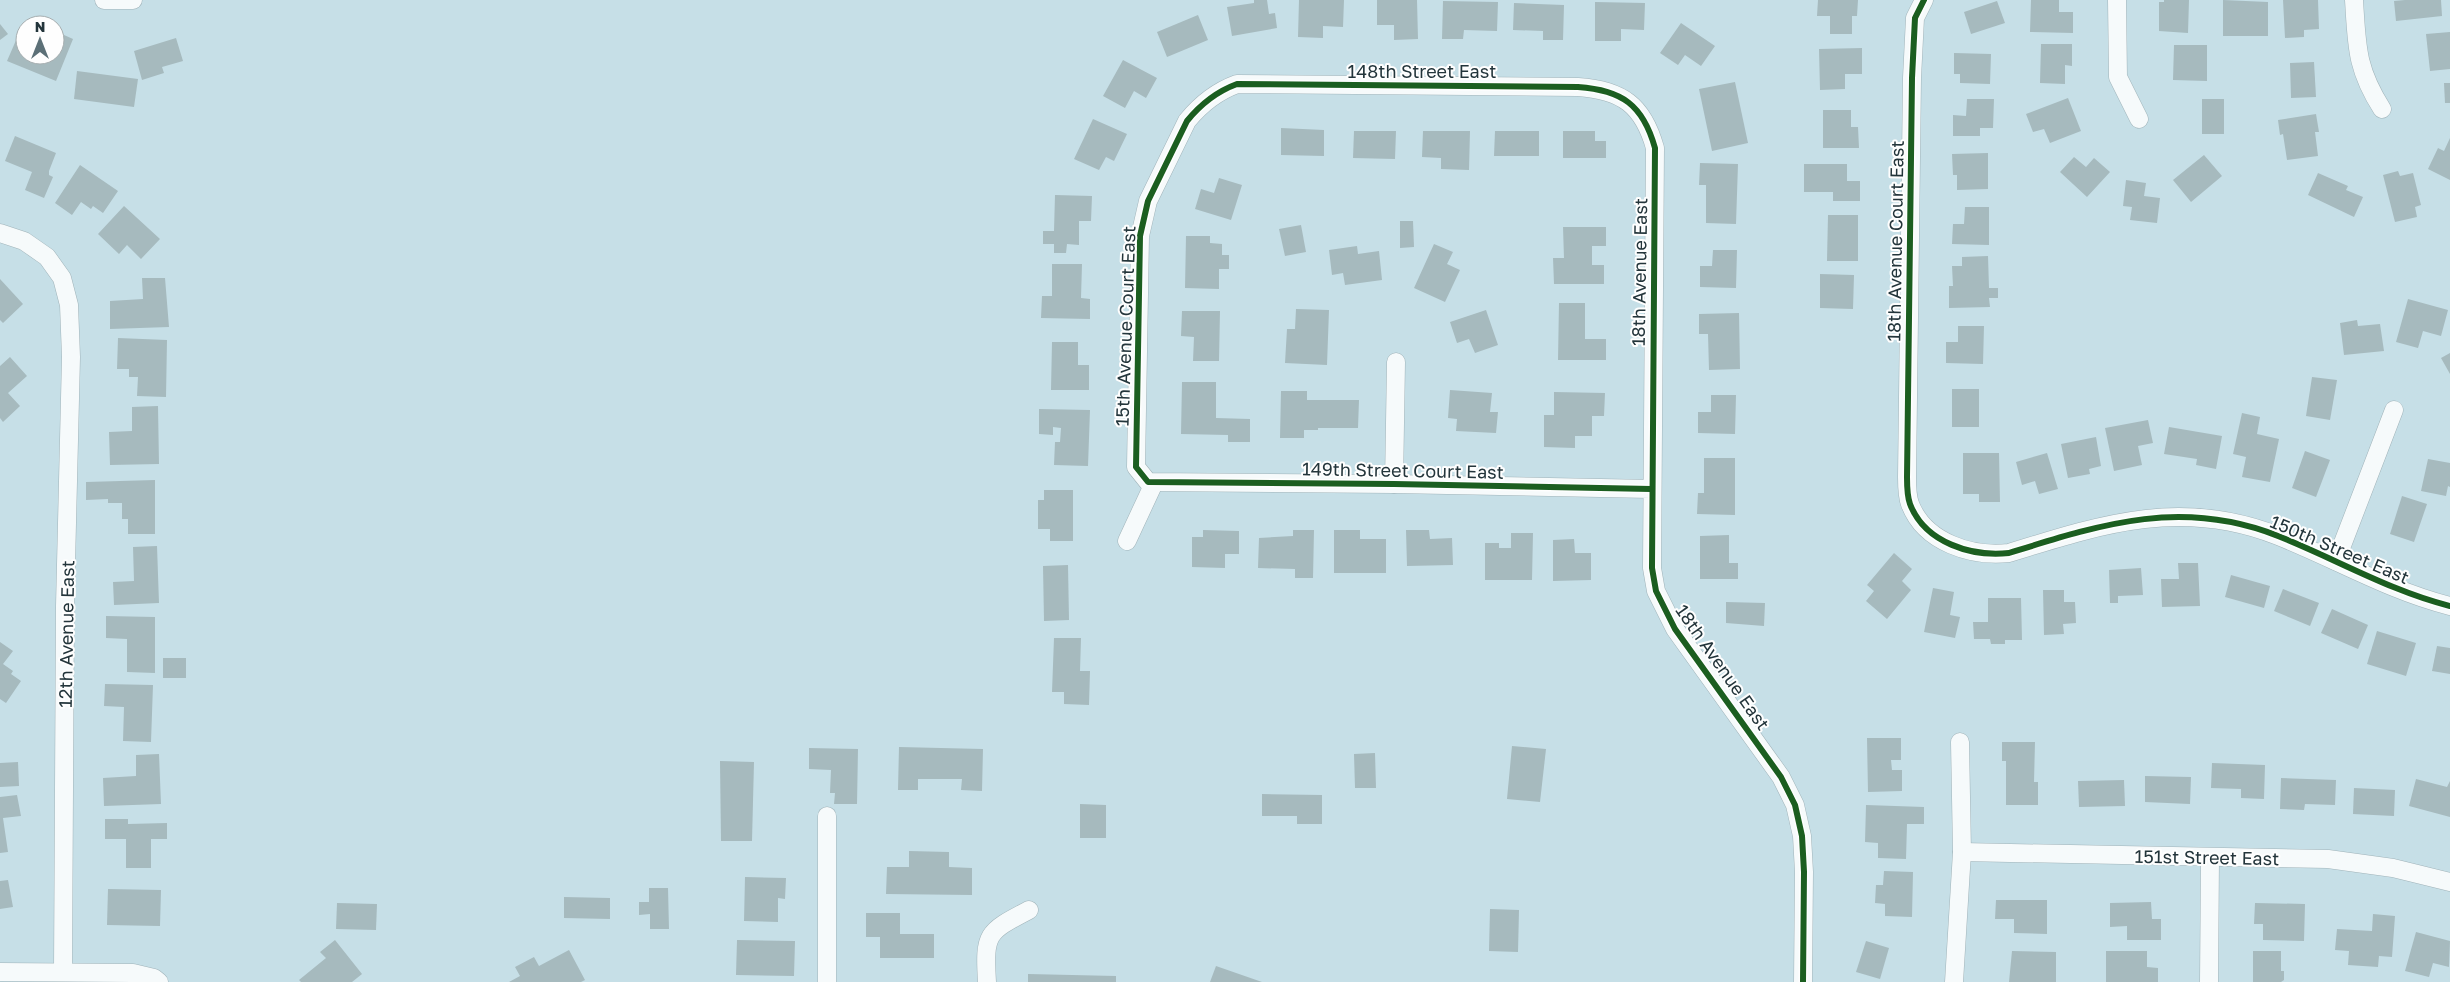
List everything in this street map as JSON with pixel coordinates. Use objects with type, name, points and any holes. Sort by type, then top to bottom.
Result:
[{"type":"street","points":[[104,0],[133,0]]},
{"type":"street","points":[[2117,0],[2118,78],[2139,119]]},
{"type":"street","points":[[2354,0],[2358,59],[2365,78],[2382,109]]},
{"type":"street","name":"18th Avenue Court East","points":[[1907,477],[1912,78],[1915,18],[1922,3]]},
{"type":"street","name":"148th Street East","points":[[1218,94],[1237,84],[1568,86],[1595,88],[1626,99]]},
{"type":"street","name":"15th Avenue Court East","points":[[1154,483],[1148,482],[1136,467],[1140,236],[1142,220],[1148,201],[1188,120],[1196,110],[1218,94]]},
{"type":"street","name":"18th Avenue East","points":[[1626,99],[1646,120],[1655,148],[1651,489],[1652,568],[1656,591],[1675,629],[1781,777],[1795,805],[1802,836],[1804,872],[1804,982]]},
{"type":"street","name":"12th Avenue East","points":[[0,233],[24,241],[47,257],[62,278],[69,305],[71,357],[65,616],[63,972]]},
{"type":"street","points":[[1394,484],[1396,362]]},
{"type":"street","points":[[2336,561],[2394,410]]},
{"type":"street","name":"150th Street East","points":[[1907,477],[1911,505],[1926,526],[1949,544],[1974,553],[2009,553],[2116,522],[2201,517],[2221,520],[2258,530],[2336,561],[2417,598],[2450,606]]},
{"type":"street","points":[[1127,541],[1154,483]]},
{"type":"street","name":"149th Street Court East","points":[[1154,483],[1394,484],[1651,489]]},
{"type":"street","points":[[1954,982],[1962,852],[1960,742]]},
{"type":"street","points":[[826,982],[827,816]]},
{"type":"street","name":"151st Street East","points":[[1962,852],[2328,859],[2394,868],[2450,882]]},
{"type":"street","points":[[2209,982],[2210,858]]},
{"type":"street","points":[[987,982],[987,951],[992,932],[1002,924],[1029,910]]},
{"type":"street","points":[[0,972],[133,973],[154,978],[159,982]]},
{"type":"building","points":[[1254,0],[1267,0],[1269,14],[1275,13],[1277,28],[1232,36],[1227,7],[1254,3]]},
{"type":"building","points":[[1299,0],[1344,0],[1343,27],[1323,26],[1323,38],[1298,37]]},
{"type":"building","points":[[1377,0],[1417,0],[1418,39],[1394,40],[1394,25],[1377,25]]},
{"type":"building","points":[[1818,0],[1858,0],[1857,16],[1852,16],[1852,34],[1830,34],[1830,16],[1817,16]]},
{"type":"building","points":[[2031,0],[2059,0],[2059,12],[2073,12],[2073,33],[2030,32]]},
{"type":"building","points":[[2164,0],[2189,0],[2188,33],[2159,31],[2159,2],[2164,2]]},
{"type":"building","points":[[2223,0],[2268,2],[2268,36],[2223,36]]},
{"type":"building","points":[[2283,0],[2318,0],[2319,29],[2304,30],[2304,37],[2285,38]]},
{"type":"building","points":[[2441,0],[2442,16],[2396,21],[2394,1]]},
{"type":"building","points":[[1443,1],[1498,2],[1497,31],[1464,30],[1463,39],[1442,39]]},
{"type":"building","points":[[1997,1],[2005,23],[1971,34],[1964,12]]},
{"type":"building","points":[[1595,2],[1645,3],[1644,30],[1621,29],[1621,41],[1595,41]]},
{"type":"building","points":[[1514,3],[1564,5],[1563,40],[1543,40],[1543,31],[1513,30]]},
{"type":"building","points":[[1198,15],[1208,40],[1167,57],[1157,32]]},
{"type":"building","points":[[1681,23],[1715,46],[1701,66],[1685,55],[1678,65],[1660,53]]},
{"type":"building","points":[[0,24],[8,34],[0,40]]},
{"type":"building","points":[[2450,32],[2450,69],[2430,71],[2426,34]]},
{"type":"building","points":[[65,35],[73,39],[65,59]]},
{"type":"building","points":[[176,38],[183,61],[162,67],[164,73],[142,80],[134,51]]},
{"type":"building","points":[[15,43],[15,64],[7,61]]},
{"type":"building","points":[[2041,44],[2072,44],[2072,66],[2065,65],[2065,84],[2040,83]]},
{"type":"building","points":[[2174,45],[2207,45],[2207,81],[2173,80]]},
{"type":"building","points":[[1862,48],[1862,74],[1845,74],[1845,89],[1820,90],[1819,49]]},
{"type":"building","points":[[1954,53],[1991,54],[1990,84],[1960,83],[1960,74],[1954,74]]},
{"type":"building","points":[[1123,60],[1157,78],[1146,98],[1134,91],[1125,108],[1103,96]]},
{"type":"building","points":[[2314,62],[2316,97],[2291,98],[2290,63]]},
{"type":"building","points":[[17,65],[62,65],[56,81]]},
{"type":"building","points":[[77,71],[138,79],[134,107],[74,99]]},
{"type":"building","points":[[1735,82],[1748,143],[1712,151],[1699,89]]},
{"type":"building","points":[[2444,83],[2450,83],[2450,103],[2445,103]]},
{"type":"building","points":[[2068,98],[2081,131],[2050,143],[2044,129],[2033,132],[2026,114]]},
{"type":"building","points":[[1967,99],[1994,99],[1993,128],[1980,128],[1980,136],[1953,136],[1953,115],[1966,116]]},
{"type":"building","points":[[2202,99],[2224,99],[2224,134],[2202,134]]},
{"type":"building","points":[[1823,110],[1851,110],[1851,127],[1858,127],[1859,148],[1823,148]]},
{"type":"building","points":[[2316,114],[2319,132],[2315,132],[2318,156],[2287,160],[2283,134],[2280,135],[2278,120]]},
{"type":"building","points":[[1093,119],[1127,134],[1114,161],[1106,157],[1099,170],[1074,159]]},
{"type":"building","points":[[1281,128],[1324,130],[1324,156],[1281,155]]},
{"type":"building","points":[[1354,131],[1396,131],[1395,159],[1353,158]]},
{"type":"building","points":[[1423,131],[1470,131],[1469,170],[1441,169],[1441,158],[1422,157]]},
{"type":"building","points":[[1495,131],[1539,131],[1539,156],[1494,156]]},
{"type":"building","points":[[1563,131],[1595,131],[1595,141],[1606,141],[1606,158],[1563,158]]},
{"type":"building","points":[[15,136],[56,153],[49,171],[49,175],[53,177],[44,198],[25,190],[32,172],[5,161]]},
{"type":"building","points":[[2450,138],[2450,180],[2428,169],[2438,148],[2444,151]]},
{"type":"building","points":[[1988,153],[1988,189],[1957,190],[1957,175],[1953,175],[1952,154]]},
{"type":"building","points":[[2204,155],[2222,176],[2191,202],[2173,180]]},
{"type":"building","points":[[2074,157],[2086,167],[2094,158],[2110,172],[2087,197],[2060,172]]},
{"type":"building","points":[[1700,163],[1738,164],[1736,224],[1706,223],[1706,185],[1699,185]]},
{"type":"building","points":[[1804,164],[1847,164],[1847,181],[1860,181],[1860,201],[1833,201],[1833,192],[1804,192]]},
{"type":"building","points":[[80,165],[118,191],[103,213],[93,206],[91,209],[81,202],[72,215],[55,203]]},
{"type":"building","points":[[2398,171],[2400,176],[2413,173],[2421,205],[2415,207],[2417,217],[2395,222],[2383,175]]},
{"type":"building","points":[[2318,173],[2348,186],[2346,190],[2363,197],[2354,217],[2308,195]]},
{"type":"building","points":[[1219,178],[1242,185],[1231,220],[1195,209],[1201,189],[1214,193]]},
{"type":"building","points":[[2126,180],[2146,183],[2144,196],[2160,198],[2157,223],[2130,220],[2132,207],[2123,206]]},
{"type":"building","points":[[1055,195],[1092,196],[1091,221],[1079,221],[1079,245],[1067,244],[1066,253],[1054,253],[1054,244],[1043,244],[1043,231],[1054,231]]},
{"type":"building","points":[[124,206],[160,239],[141,259],[127,245],[119,254],[98,234]]},
{"type":"building","points":[[1965,207],[1989,207],[1989,245],[1952,244],[1953,224],[1964,224]]},
{"type":"building","points":[[1828,215],[1858,215],[1858,261],[1827,261]]},
{"type":"building","points":[[1400,221],[1413,221],[1414,247],[1400,248]]},
{"type":"building","points":[[1301,225],[1306,252],[1285,256],[1279,229]]},
{"type":"building","points":[[1563,227],[1606,227],[1606,246],[1592,246],[1592,265],[1604,265],[1604,284],[1554,284],[1553,258],[1564,258]]},
{"type":"building","points":[[1186,236],[1210,236],[1210,243],[1222,244],[1222,255],[1229,255],[1229,269],[1219,269],[1219,289],[1185,288]]},
{"type":"building","points":[[1434,244],[1453,252],[1447,264],[1460,270],[1445,302],[1414,288]]},
{"type":"building","points":[[1357,246],[1358,254],[1379,251],[1382,280],[1345,285],[1343,273],[1332,275],[1329,250]]},
{"type":"building","points":[[1713,250],[1737,250],[1736,288],[1700,287],[1700,266],[1712,266]]},
{"type":"building","points":[[1988,256],[1989,288],[1998,288],[1998,298],[1989,298],[1990,307],[1949,308],[1949,286],[1953,286],[1952,266],[1962,266],[1962,257]]},
{"type":"building","points":[[1052,264],[1082,264],[1081,298],[1090,299],[1090,319],[1041,318],[1042,296],[1052,296]]},
{"type":"building","points":[[1820,274],[1854,275],[1853,309],[1820,308]]},
{"type":"building","points":[[142,278],[165,278],[169,327],[110,329],[110,301],[143,299]]},
{"type":"building","points":[[0,279],[23,304],[3,323],[0,320]]},
{"type":"building","points":[[2408,299],[2448,310],[2441,336],[2423,331],[2418,348],[2396,342]]},
{"type":"building","points":[[1559,303],[1585,303],[1585,339],[1606,339],[1606,360],[1558,360]]},
{"type":"building","points":[[1296,309],[1329,310],[1327,365],[1285,363],[1287,329],[1295,329]]},
{"type":"building","points":[[1486,310],[1498,345],[1475,353],[1469,339],[1457,343],[1450,322]]},
{"type":"building","points":[[1182,311],[1220,311],[1219,361],[1193,361],[1194,337],[1181,336]]},
{"type":"building","points":[[1739,313],[1740,369],[1709,370],[1708,334],[1699,334],[1699,314]]},
{"type":"building","points":[[2357,320],[2358,326],[2380,324],[2384,351],[2344,355],[2340,323]]},
{"type":"building","points":[[1958,326],[1984,326],[1983,364],[1946,363],[1946,342],[1958,342]]},
{"type":"building","points":[[118,338],[167,340],[166,397],[137,396],[138,377],[129,377],[129,369],[117,369]]},
{"type":"building","points":[[1052,342],[1078,342],[1078,365],[1089,365],[1089,390],[1051,390]]},
{"type":"building","points":[[2450,353],[2450,374],[2441,358]]},
{"type":"building","points":[[10,357],[27,376],[8,393],[20,406],[3,422],[0,418],[0,366]]},
{"type":"building","points":[[2312,377],[2337,380],[2330,420],[2306,416]]},
{"type":"building","points":[[1182,382],[1216,382],[1216,418],[1250,419],[1250,442],[1228,442],[1228,435],[1181,434]]},
{"type":"building","points":[[1952,389],[1979,389],[1979,427],[1952,427]]},
{"type":"building","points":[[1450,390],[1492,393],[1490,412],[1498,412],[1496,433],[1456,431],[1457,419],[1448,418]]},
{"type":"building","points":[[1281,391],[1307,391],[1307,400],[1359,400],[1358,428],[1318,428],[1318,430],[1304,430],[1304,438],[1280,438]]},
{"type":"building","points":[[1554,392],[1605,393],[1604,416],[1592,416],[1592,436],[1575,436],[1575,448],[1544,447],[1544,415],[1554,415]]},
{"type":"building","points":[[1711,395],[1736,395],[1735,434],[1698,433],[1698,412],[1711,412]]},
{"type":"building","points":[[158,406],[159,464],[110,465],[109,432],[132,431],[132,407]]},
{"type":"building","points":[[1039,409],[1090,410],[1088,466],[1054,465],[1055,442],[1060,442],[1061,428],[1053,427],[1053,435],[1039,434]]},
{"type":"building","points":[[2242,413],[2260,417],[2257,434],[2279,439],[2270,482],[2242,477],[2246,457],[2233,454]]},
{"type":"building","points":[[2148,420],[2153,443],[2138,446],[2142,465],[2114,471],[2105,428]]},
{"type":"building","points":[[2169,427],[2222,436],[2216,469],[2196,465],[2197,459],[2164,454]]},
{"type":"building","points":[[2096,437],[2101,466],[2089,469],[2090,474],[2068,478],[2061,444]]},
{"type":"building","points":[[2305,451],[2330,460],[2316,497],[2292,488]]},
{"type":"building","points":[[1963,453],[1999,453],[2000,502],[1979,502],[1979,494],[1963,494]]},
{"type":"building","points":[[2047,453],[2058,489],[2039,494],[2035,481],[2022,485],[2016,462]]},
{"type":"building","points":[[1704,458],[1735,458],[1735,515],[1697,514],[1698,493],[1704,493]]},
{"type":"building","points":[[2428,459],[2450,463],[2450,487],[2448,486],[2446,496],[2421,491]]},
{"type":"building","points":[[155,480],[155,534],[128,534],[128,519],[122,519],[122,503],[108,503],[108,499],[86,500],[86,482]]},
{"type":"building","points":[[1044,490],[1073,490],[1073,541],[1050,541],[1050,529],[1038,529],[1038,500],[1044,500]]},
{"type":"building","points":[[2402,496],[2427,504],[2414,542],[2390,534]]},
{"type":"building","points":[[1203,530],[1239,531],[1239,554],[1225,554],[1225,568],[1192,567],[1192,537],[1203,537]]},
{"type":"building","points":[[1293,530],[1314,530],[1313,578],[1295,578],[1295,569],[1258,568],[1259,538],[1293,536]]},
{"type":"building","points":[[1334,530],[1360,530],[1360,539],[1386,539],[1386,573],[1334,573]]},
{"type":"building","points":[[1406,530],[1429,530],[1430,539],[1452,538],[1453,565],[1407,566]]},
{"type":"building","points":[[1511,533],[1533,533],[1532,580],[1485,580],[1485,543],[1499,543],[1499,548],[1511,548]]},
{"type":"building","points":[[1729,535],[1729,563],[1738,563],[1738,579],[1700,579],[1700,536]]},
{"type":"building","points":[[1574,539],[1575,553],[1591,553],[1591,580],[1553,581],[1553,540]]},
{"type":"building","points":[[157,546],[159,603],[114,605],[113,582],[134,581],[133,547]]},
{"type":"building","points":[[1894,553],[1912,569],[1902,581],[1911,590],[1887,619],[1866,601],[1874,591],[1867,585]]},
{"type":"building","points":[[2178,563],[2198,563],[2200,606],[2162,607],[2161,579],[2179,579]]},
{"type":"building","points":[[1068,565],[1069,620],[1044,621],[1043,566]]},
{"type":"building","points":[[2141,568],[2143,595],[2118,596],[2118,603],[2110,603],[2109,570]]},
{"type":"building","points":[[2231,575],[2270,586],[2264,608],[2225,597]]},
{"type":"building","points":[[1933,588],[1954,592],[1950,615],[1960,617],[1955,638],[1924,632]]},
{"type":"building","points":[[2283,589],[2319,603],[2310,626],[2274,611]]},
{"type":"building","points":[[2043,590],[2064,590],[2064,602],[2075,602],[2076,623],[2063,624],[2064,634],[2044,635]]},
{"type":"building","points":[[1988,598],[2021,598],[2022,640],[2005,640],[2005,644],[1991,644],[1990,639],[1974,639],[1973,622],[1988,622]]},
{"type":"building","points":[[1726,602],[1765,603],[1764,626],[1726,623]]},
{"type":"building","points":[[2332,609],[2368,625],[2358,649],[2321,633]]},
{"type":"building","points":[[106,616],[155,617],[155,673],[127,672],[127,639],[106,638]]},
{"type":"building","points":[[2377,631],[2416,643],[2406,676],[2367,664]]},
{"type":"building","points":[[1054,638],[1081,638],[1080,671],[1090,671],[1089,705],[1064,704],[1064,692],[1052,692]]},
{"type":"building","points":[[0,642],[13,651],[3,664],[13,671],[11,674],[21,681],[6,703],[0,699]]},
{"type":"building","points":[[2437,646],[2450,648],[2450,674],[2432,671]]},
{"type":"building","points":[[163,658],[186,658],[186,678],[163,678]]},
{"type":"building","points":[[105,684],[153,685],[151,742],[123,741],[124,707],[104,706]]},
{"type":"building","points":[[1867,738],[1901,738],[1901,760],[1891,760],[1892,770],[1902,770],[1902,791],[1868,792]]},
{"type":"building","points":[[2002,742],[2035,742],[2034,782],[2038,782],[2038,805],[2006,805],[2006,761],[2002,761]]},
{"type":"building","points":[[1512,746],[1546,749],[1540,802],[1507,799]]},
{"type":"building","points":[[899,747],[983,749],[982,791],[961,790],[962,779],[918,779],[918,790],[898,790]]},
{"type":"building","points":[[809,748],[858,749],[857,804],[834,804],[835,793],[830,793],[831,770],[809,769]]},
{"type":"building","points":[[1375,753],[1376,788],[1355,788],[1354,754]]},
{"type":"building","points":[[159,754],[161,804],[104,806],[103,778],[136,776],[136,755]]},
{"type":"building","points":[[720,761],[754,762],[752,841],[721,841]]},
{"type":"building","points":[[18,762],[19,786],[0,787],[0,763]]},
{"type":"building","points":[[2212,763],[2265,765],[2264,799],[2241,798],[2241,789],[2211,788]]},
{"type":"building","points":[[2145,776],[2191,777],[2190,804],[2145,802]]},
{"type":"building","points":[[2281,778],[2336,780],[2335,805],[2305,804],[2304,810],[2280,809]]},
{"type":"building","points":[[2416,779],[2447,787],[2450,781],[2450,817],[2409,806]]},
{"type":"building","points":[[2124,780],[2125,806],[2079,807],[2078,781]]},
{"type":"building","points":[[2354,788],[2395,790],[2394,816],[2353,814]]},
{"type":"building","points":[[1262,794],[1322,795],[1322,824],[1297,824],[1297,816],[1262,816]]},
{"type":"building","points":[[17,795],[21,816],[3,818],[8,852],[0,853],[0,797]]},
{"type":"building","points":[[1080,804],[1106,805],[1106,838],[1080,838]]},
{"type":"building","points":[[1866,805],[1924,807],[1924,824],[1907,824],[1906,859],[1878,858],[1878,843],[1865,842]]},
{"type":"building","points":[[105,819],[128,819],[128,824],[167,823],[167,839],[151,839],[151,868],[126,868],[126,839],[105,839]]},
{"type":"building","points":[[909,851],[949,852],[949,867],[972,868],[972,895],[886,894],[887,867],[909,867]]},
{"type":"building","points":[[1884,871],[1913,872],[1912,917],[1885,916],[1885,904],[1875,903],[1876,885],[1883,885]]},
{"type":"building","points":[[745,877],[786,878],[785,899],[778,898],[778,922],[744,921]]},
{"type":"building","points":[[8,880],[13,907],[0,909],[0,881]]},
{"type":"building","points":[[649,888],[668,888],[669,929],[650,929],[650,914],[639,915],[639,902],[649,902]]},
{"type":"building","points":[[108,889],[161,890],[160,926],[107,925]]},
{"type":"building","points":[[564,897],[610,898],[610,919],[564,918]]},
{"type":"building","points":[[1996,900],[2047,900],[2047,934],[2014,933],[2014,919],[1995,919]]},
{"type":"building","points":[[2151,902],[2152,919],[2161,919],[2161,940],[2127,940],[2127,926],[2110,927],[2110,903]]},
{"type":"building","points":[[337,903],[377,904],[376,930],[336,929]]},
{"type":"building","points":[[2255,903],[2305,904],[2304,941],[2263,940],[2263,924],[2254,924]]},
{"type":"building","points":[[1490,909],[1519,910],[1518,952],[1489,951]]},
{"type":"building","points":[[866,913],[900,913],[900,934],[934,934],[934,958],[880,958],[880,937],[866,937]]},
{"type":"building","points":[[2373,914],[2395,916],[2392,957],[2379,956],[2378,967],[2348,965],[2349,951],[2335,950],[2337,929],[2372,931]]},
{"type":"building","points":[[2416,932],[2450,941],[2449,967],[2433,963],[2429,977],[2405,971]]},
{"type":"building","points":[[335,940],[362,974],[352,982],[301,982],[299,980],[326,958],[320,952]]},
{"type":"building","points":[[737,940],[795,941],[794,976],[736,975]]},
{"type":"building","points":[[1866,941],[1889,948],[1880,979],[1856,972]]},
{"type":"building","points":[[569,950],[585,980],[581,982],[509,982],[520,976],[515,967],[534,957],[539,966]]},
{"type":"building","points":[[2012,951],[2056,952],[2056,982],[2009,982]]},
{"type":"building","points":[[2106,951],[2147,951],[2147,967],[2158,968],[2158,982],[2106,982]]},
{"type":"building","points":[[2253,951],[2281,951],[2281,971],[2284,971],[2284,980],[2281,982],[2253,982]]},
{"type":"building","points":[[1216,966],[1262,982],[1210,982]]},
{"type":"building","points":[[1028,974],[1116,976],[1116,982],[1028,982]]},
{"type":"cycle path","points":[[1924,0],[1915,18],[1912,78],[1907,480],[1910,504],[1917,517],[1927,529],[1951,545],[1965,550],[1995,554],[2009,553],[2077,533],[2142,519],[2175,517],[2209,519],[2243,525],[2278,536],[2406,592],[2450,606]]},
{"type":"cycle path","points":[[1651,489],[1148,482],[1136,467],[1140,236],[1148,201],[1187,121],[1210,99],[1223,90],[1237,84],[1578,87],[1619,96],[1637,111],[1650,133],[1655,148],[1652,568],[1656,591],[1675,629],[1781,777],[1795,805],[1802,836],[1804,872],[1803,982]]}]
